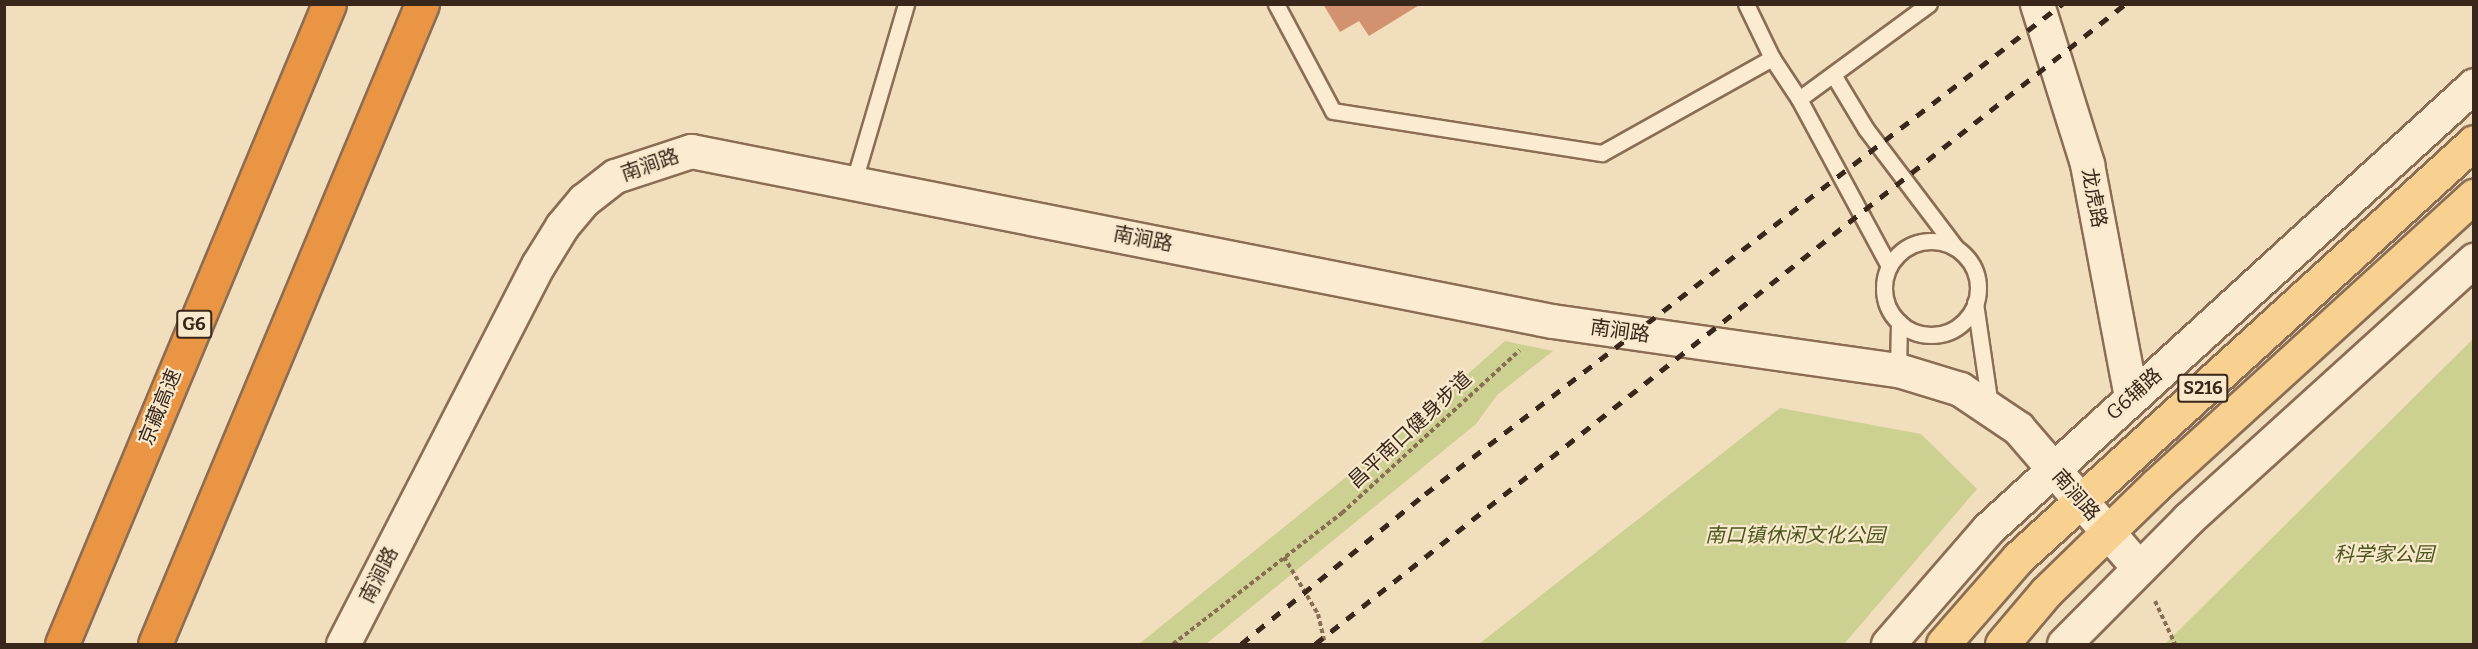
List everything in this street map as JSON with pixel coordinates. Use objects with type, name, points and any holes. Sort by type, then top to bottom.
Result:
[{"type":"highway","name":"京藏高速","points":[[62,645],[328,4]]},
{"type":"highway","points":[[155,645],[422,4]]},
{"type":"main road","name":"龙虎路","points":[[2037,4],[2088,164],[2131,397]]},
{"type":"main road","name":"G6辅路","points":[[1888,645],[1988,529],[2474,85]]},
{"type":"main road","name":"S216","points":[[1943,645],[2018,558],[2474,142]]},
{"type":"main road","name":"南涧路","points":[[343,645],[538,265],[584,200],[615,176],[691,151],[854,181],[1552,321],[1898,370],[1960,389],[2018,428],[2139,568]]},
{"type":"main road","name":"S216","points":[[2002,645],[2046,592],[2108,532],[2474,196]]},
{"type":"main road","points":[[2064,645],[2139,568],[2474,260]]},
{"type":"lane","points":[[854,181],[906,4]]},
{"type":"lane","points":[[1276,4],[1333,111],[1602,153],[1772,58]]},
{"type":"lane","points":[[1746,4],[1772,58],[1799,99],[1889,266]]},
{"type":"lane","points":[[1799,99],[1929,4]]},
{"type":"lane","points":[[1834,75],[1866,129],[1975,272],[1975,303],[1991,409]]},
{"type":"lane","points":[[1898,370],[1899,322],[1884,296],[1889,266],[1898,254],[1918,243],[1941,242],[1956,248]]},
{"type":"lane","points":[[1899,322],[1926,335],[1941,334],[1967,317],[1975,303]]},
{"type":"path","name":"昌平南口健身步道","points":[[1173,645],[1342,513],[1552,321]]},
{"type":"path","points":[[1284,557],[1318,614],[1326,645]]},
{"type":"path","points":[[2139,568],[2175,645]]},
{"type":"green space","name":"科学家公园","points":[[2473,339],[2473,644],[2165,644]]},
{"type":"green space","points":[[1505,341],[1553,351],[1497,395],[1476,424],[1206,644],[1139,644],[1407,428]]},
{"type":"green space","name":"南口镇休闲文化公园","points":[[1780,408],[1921,434],[1977,489],[1844,644],[1479,644]]},
{"type":"building","points":[[1323,4],[1421,4],[1369,36],[1359,21],[1340,32]]},
{"type":"railway","points":[[1241,644],[1425,494],[2062,4]]},
{"type":"railway","points":[[1315,644],[2125,4]]}]
